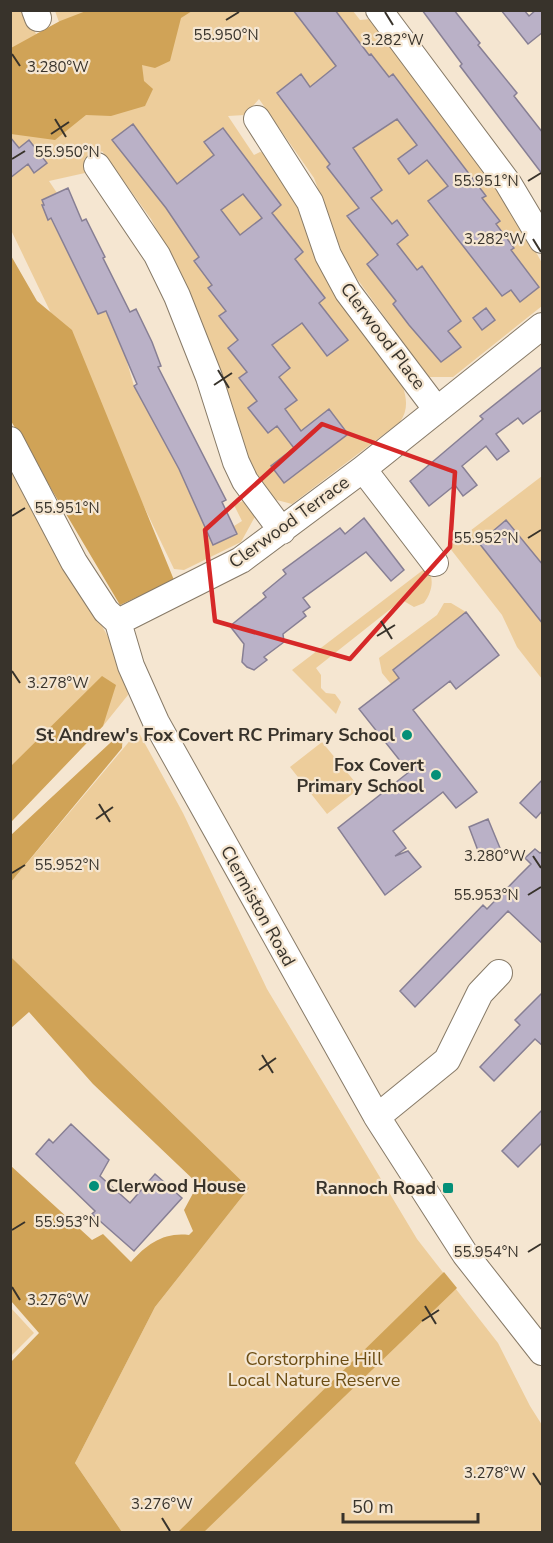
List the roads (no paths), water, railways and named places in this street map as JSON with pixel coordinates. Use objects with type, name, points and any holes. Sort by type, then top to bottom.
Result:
[{"type":"street","points":[[379,10],[508,183],[543,240]]},
{"type":"street","name":"Clerwood Place","points":[[260,132],[310,202],[328,255],[348,292],[437,410]]},
{"type":"street","points":[[100,177],[157,255],[177,296],[210,377],[236,462],[245,481],[282,531]]},
{"type":"street","name":"Clerwood Terrace","points":[[118,622],[241,560],[363,469],[543,326]]},
{"type":"street","name":"Clermiston Road","points":[[10,440],[74,562],[106,611],[118,622],[131,666],[156,722],[377,1117],[465,1254],[538,1338]]},
{"type":"street","name":"Clerwood Terrace","points":[[363,469],[435,563]]},
{"type":"street","points":[[377,1117],[447,1060],[480,993],[500,973]]},
{"type":"place","name":"St Andrew's Fox Covert RC Primary School","points":[[407,735]]},
{"type":"place","name":"Fox Covert Primary School","points":[[436,775]]},
{"type":"place","name":"Clerwood House","points":[[94,1186]]},
{"type":"place","name":"Rannoch Road","points":[[448,1188]]},
{"type":"park label","name":"Corstorphine Hill Local Nature Reserve","points":[[314,1369]]}]
